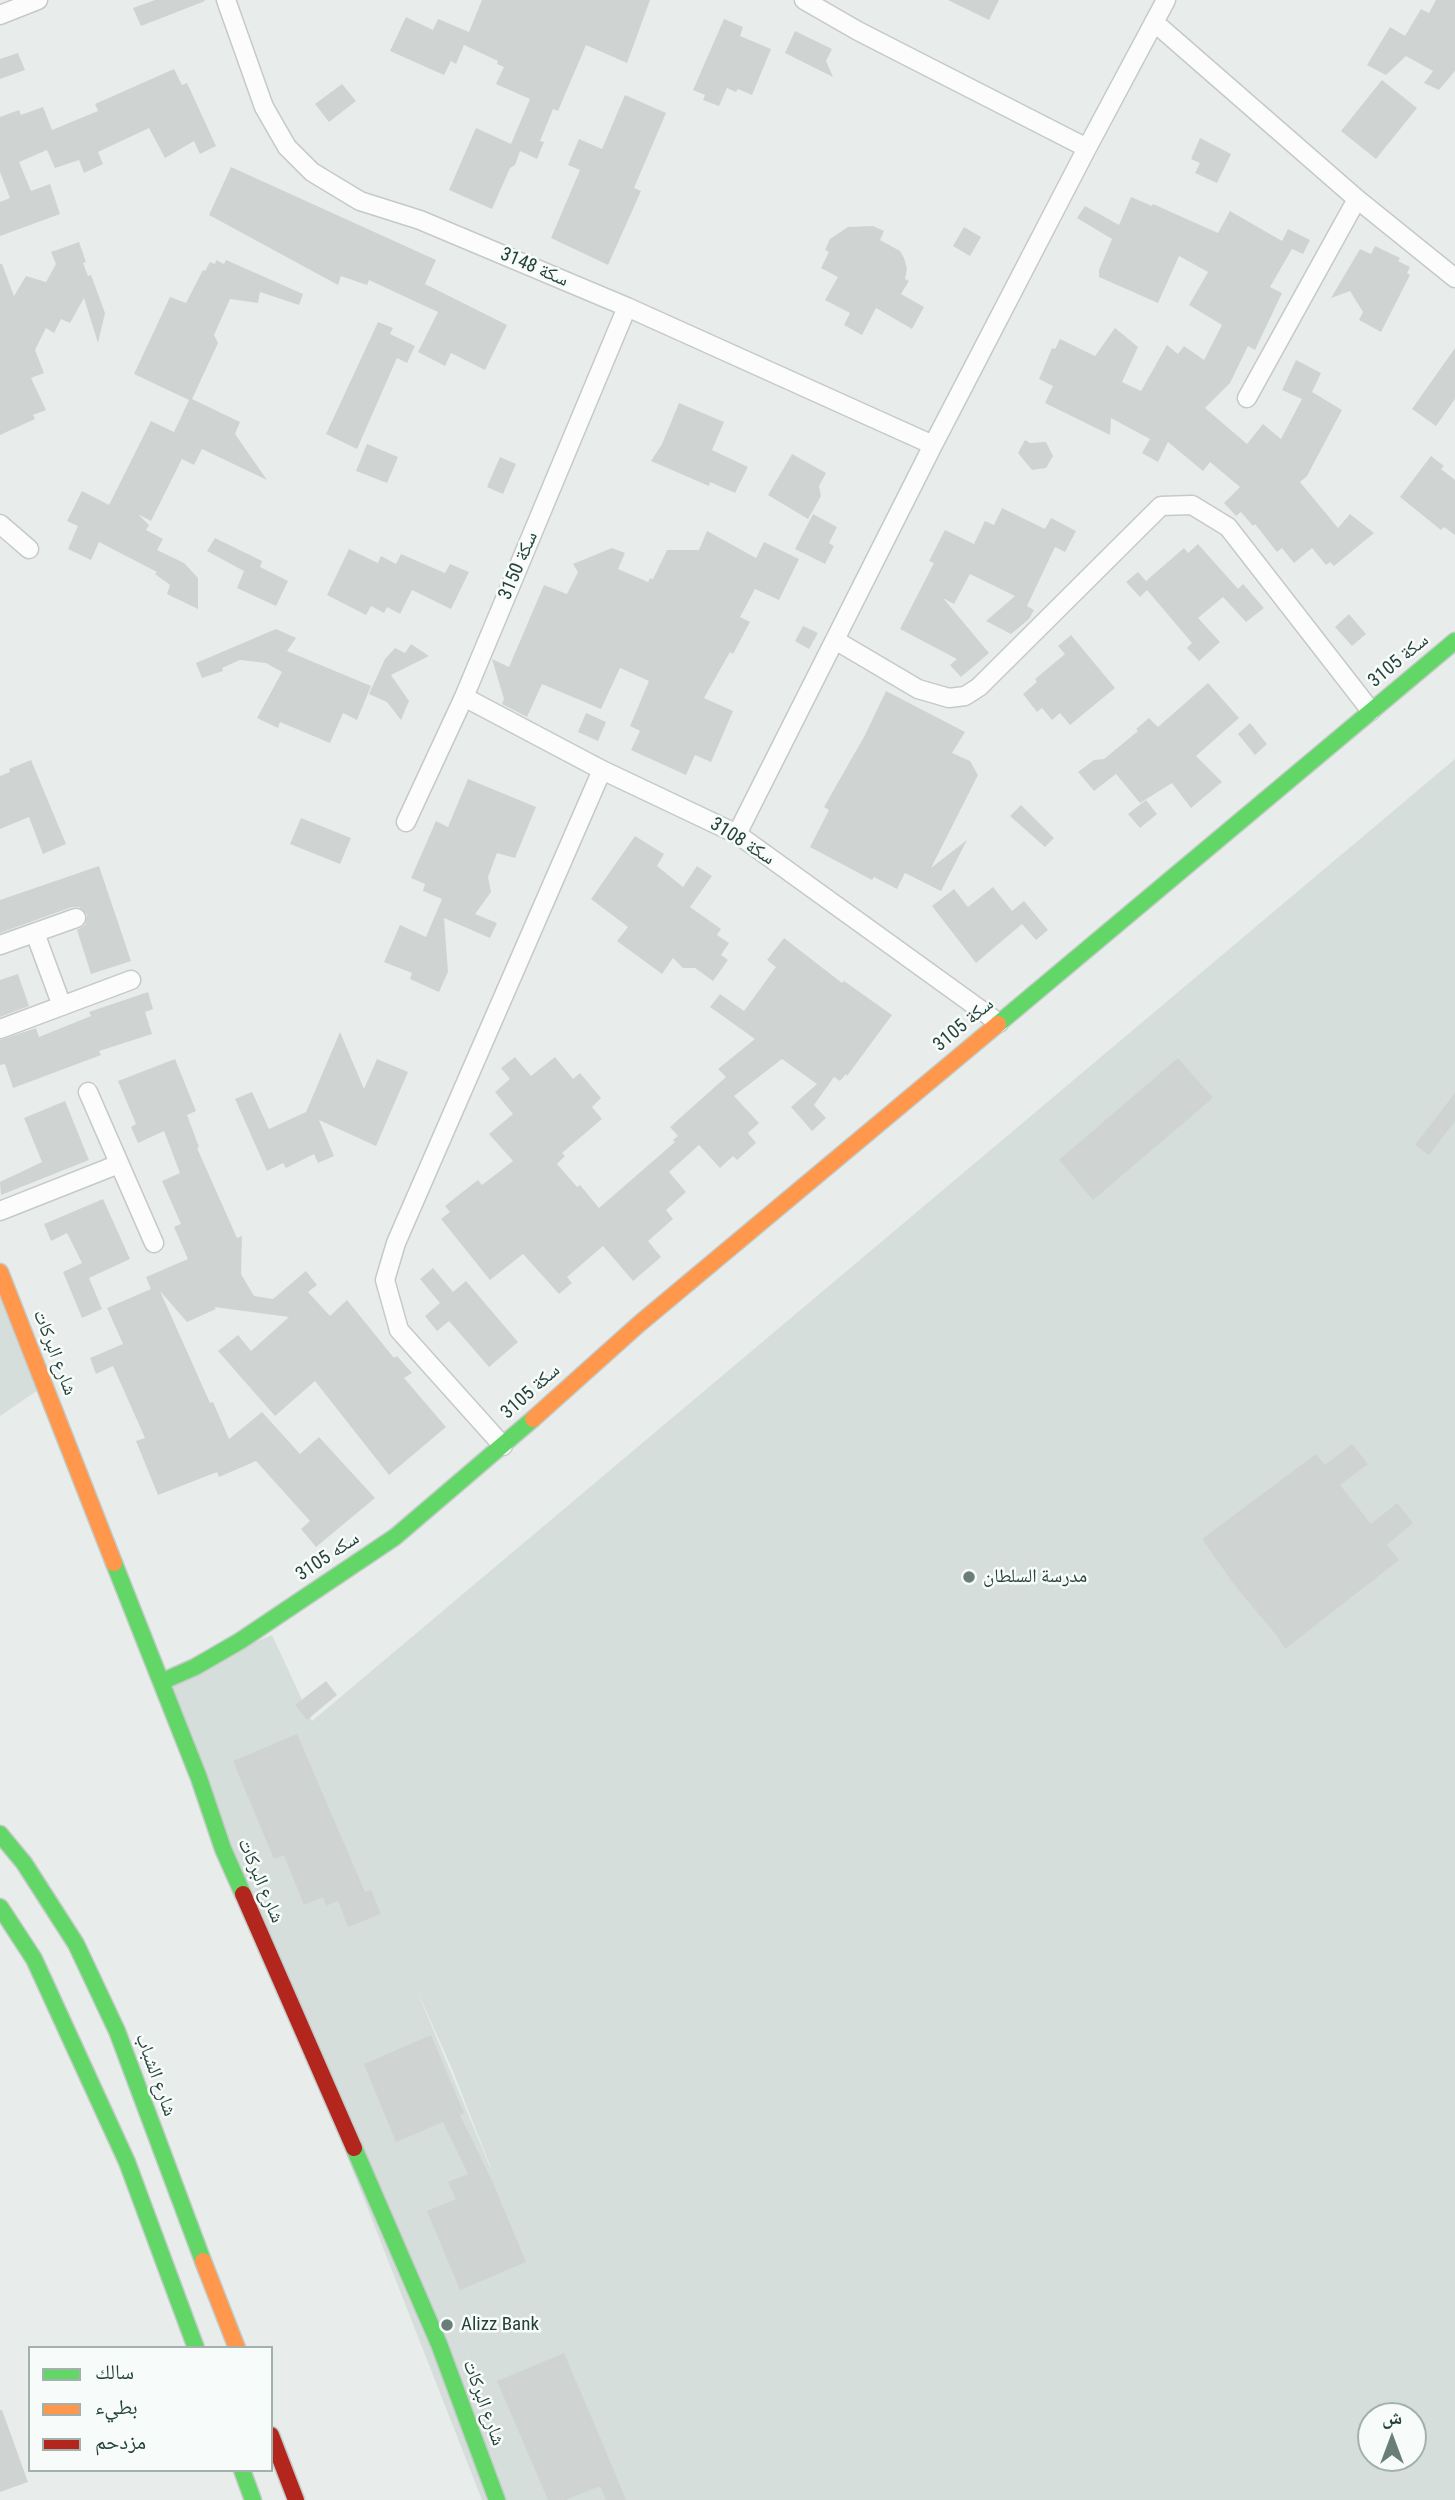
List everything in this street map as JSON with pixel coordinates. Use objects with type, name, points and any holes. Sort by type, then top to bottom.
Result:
[{"type":"street","points":[[0,15],[38,0]]},
{"type":"street","name":"سكة 3148","points":[[226,0],[264,107],[286,147],[312,172],[360,201],[419,220],[627,307],[933,445]]},
{"type":"street","points":[[804,0],[858,31],[1087,148]]},
{"type":"street","points":[[737,834],[933,445],[1166,0]]},
{"type":"street","points":[[1154,22],[1357,199],[1455,278]]},
{"type":"street","points":[[1247,398],[1357,199]]},
{"type":"street","name":"سكة 3150","points":[[406,822],[464,697],[627,307]]},
{"type":"street","points":[[835,640],[918,689],[949,698],[965,696],[979,687],[1161,506],[1192,505],[1228,527],[1371,711]]},
{"type":"street","points":[[0,524],[29,549]]},
{"type":"street","name":"سكة 3105","points":[[503,1446],[639,1324],[1455,641]]},
{"type":"street","name":"سكة 3108","points":[[464,697],[602,770],[737,834],[999,1023]]},
{"type":"street","points":[[503,1446],[399,1330],[385,1280],[396,1243],[602,770]]},
{"type":"street","points":[[0,945],[76,918]]},
{"type":"street","points":[[35,933],[62,1006]]},
{"type":"street","points":[[0,1029],[131,980]]},
{"type":"street","points":[[88,1092],[154,1243]]},
{"type":"street","points":[[0,1211],[119,1164]]},
{"type":"street","name":"شارع البركات","points":[[0,1272],[8,1317],[161,1682],[199,1778],[223,1850],[439,2344],[497,2500]]},
{"type":"street","name":"سكه 3105","points":[[161,1682],[195,1667],[240,1641],[383,1545],[503,1446]]},
{"type":"street","name":"شارع الشباب","points":[[0,1834],[24,1863],[76,1944],[117,2031],[236,2346]]},
{"type":"street","points":[[0,1907],[34,1959],[122,2151],[195,2346]]},
{"type":"street","points":[[273,2440],[296,2500]]},
{"type":"street","points":[[243,2472],[253,2500]]},
{"type":"shaded area","name":"مدرسة السلطان","points":[[1455,759],[1455,2500],[482,2500],[161,1682],[272,1635],[312,1721]],"holes":[[[416,1988],[452,2069],[491,2168]]]},
{"type":"shaded area","points":[[0,1270],[44,1386],[0,1416]]},
{"type":"building","points":[[155,0],[205,1],[141,26],[133,8]]},
{"type":"building","points":[[482,0],[650,0],[627,63],[586,45],[558,111],[553,109],[540,141],[544,142],[537,159],[520,151],[492,209],[449,190],[476,128],[511,144],[530,99],[496,84],[504,67],[497,64],[498,61],[464,45],[456,64],[451,61],[444,75],[390,51],[406,17],[433,30],[438,19],[469,32]]},
{"type":"building","points":[[948,0],[999,0],[989,20]]},
{"type":"building","points":[[1436,0],[1455,0],[1455,71],[1439,90],[1424,83],[1433,71],[1406,56],[1386,75],[1367,65],[1390,27],[1405,36],[1421,9],[1429,13]]},
{"type":"building","points":[[724,19],[743,27],[740,36],[771,49],[752,95],[727,88],[719,106],[703,100],[705,95],[693,90]]},
{"type":"building","points":[[795,31],[832,49],[826,61],[833,77],[785,53]]},
{"type":"building","points":[[18,53],[25,70],[0,79],[0,59]]},
{"type":"building","points":[[174,69],[182,85],[187,83],[216,146],[200,154],[194,141],[165,158],[149,128],[98,152],[103,164],[84,173],[79,160],[55,168],[47,150],[19,162],[31,191],[50,184],[60,214],[0,236],[0,202],[10,198],[0,172],[0,117],[19,110],[21,115],[43,107],[52,130],[98,111],[95,104]]},
{"type":"building","points":[[1382,80],[1417,108],[1376,159],[1341,131]]},
{"type":"building","points":[[342,84],[356,101],[329,122],[315,104]]},
{"type":"building","points":[[625,95],[666,113],[634,188],[641,191],[608,265],[551,238],[580,170],[568,165],[579,139],[602,149]]},
{"type":"building","points":[[1200,138],[1231,154],[1217,183],[1195,173],[1200,163],[1191,159]]},
{"type":"building","points":[[231,167],[436,260],[425,284],[507,325],[485,370],[451,353],[445,366],[418,352],[438,312],[369,280],[367,285],[341,276],[338,285],[209,215]]},
{"type":"building","points":[[1131,197],[1218,233],[1230,211],[1282,241],[1288,229],[1310,240],[1303,254],[1292,249],[1270,287],[1282,293],[1255,350],[1248,346],[1230,383],[1205,408],[1247,444],[1263,424],[1281,439],[1302,399],[1282,390],[1296,360],[1321,373],[1312,392],[1342,410],[1307,476],[1300,482],[1338,528],[1350,514],[1374,533],[1334,566],[1330,562],[1326,565],[1312,548],[1294,563],[1282,548],[1277,552],[1255,524],[1253,526],[1241,512],[1236,516],[1224,503],[1240,487],[1210,462],[1203,471],[1168,442],[1158,462],[1142,453],[1150,439],[1111,418],[1110,435],[1045,403],[1053,386],[1039,379],[1052,348],[1055,349],[1060,339],[1095,356],[1115,328],[1138,347],[1122,382],[1141,391],[1167,345],[1178,354],[1184,346],[1204,360],[1222,325],[1189,305],[1208,272],[1179,256],[1158,303],[1099,277],[1099,270],[1112,239],[1077,218],[1085,206],[1119,225]]},
{"type":"building","points":[[873,226],[884,231],[880,240],[900,251],[904,258],[907,269],[905,279],[909,281],[901,294],[924,307],[912,329],[876,308],[862,335],[844,325],[850,313],[825,300],[838,277],[821,268],[829,252],[825,250],[830,239],[848,227]]},
{"type":"building","points":[[964,227],[981,237],[970,256],[953,246]]},
{"type":"building","points":[[79,242],[86,262],[83,263],[88,276],[91,275],[105,313],[98,343],[84,298],[70,323],[61,319],[54,333],[46,328],[35,350],[44,373],[31,378],[46,410],[33,415],[35,419],[0,435],[0,264],[14,296],[26,276],[46,282],[56,264],[51,252]]},
{"type":"building","points":[[1375,246],[1400,258],[1398,261],[1410,267],[1407,273],[1410,275],[1381,332],[1359,320],[1363,312],[1350,291],[1331,298],[1360,249],[1371,254]]},
{"type":"building","points":[[216,260],[224,264],[226,260],[303,294],[299,305],[260,292],[258,303],[230,299],[214,335],[218,343],[192,399],[240,422],[235,434],[267,480],[202,449],[194,465],[182,459],[151,521],[138,514],[149,525],[146,530],[163,539],[157,550],[184,563],[198,578],[198,609],[167,594],[170,585],[155,574],[157,572],[99,542],[91,560],[68,549],[78,526],[67,521],[82,491],[109,505],[151,421],[174,432],[189,400],[134,374],[170,297],[186,303],[203,270],[205,271],[210,262],[215,264]]},
{"type":"building","points":[[378,322],[393,328],[390,334],[415,346],[407,363],[397,358],[357,449],[326,434]]},
{"type":"building","points":[[1455,348],[1455,399],[1436,426],[1412,409]]},
{"type":"building","points":[[679,403],[724,422],[712,450],[748,467],[735,493],[710,482],[709,486],[651,461],[662,444]]},
{"type":"building","points":[[1025,440],[1030,443],[1046,442],[1053,456],[1046,468],[1032,470],[1018,453]]},
{"type":"building","points":[[367,444],[398,457],[387,483],[356,471]]},
{"type":"building","points":[[792,454],[826,473],[819,486],[821,496],[808,519],[768,495]]},
{"type":"building","points":[[1431,456],[1444,466],[1441,469],[1455,480],[1455,535],[1444,527],[1441,530],[1400,497]]},
{"type":"building","points":[[500,457],[516,464],[503,494],[487,487]]},
{"type":"building","points":[[1002,508],[1045,529],[1051,518],[1076,531],[1065,552],[1055,547],[1027,606],[1034,610],[1029,619],[1011,634],[986,621],[1015,596],[970,574],[954,604],[943,598],[989,653],[961,677],[950,665],[957,659],[900,629],[934,563],[929,561],[945,530],[974,544],[985,521],[994,525]]},
{"type":"building","points":[[813,514],[837,527],[829,543],[834,546],[825,564],[795,549]]},
{"type":"building","points":[[707,531],[756,558],[764,542],[799,559],[779,600],[755,589],[740,617],[750,622],[704,698],[733,711],[711,762],[695,755],[686,775],[631,750],[640,731],[630,726],[649,681],[620,668],[601,709],[542,684],[527,717],[502,704],[504,699],[492,659],[509,667],[544,585],[567,594],[578,572],[573,564],[612,548],[625,553],[618,569],[648,582],[650,578],[653,579],[667,550],[699,550]]},
{"type":"building","points":[[215,538],[262,561],[260,567],[288,581],[276,606],[237,588],[244,571],[207,551]]},
{"type":"building","points":[[1198,544],[1238,589],[1243,584],[1264,608],[1246,622],[1223,597],[1198,618],[1220,642],[1199,661],[1187,648],[1192,643],[1147,590],[1140,597],[1126,582],[1138,572],[1146,581],[1184,548],[1188,553]]},
{"type":"building","points":[[349,549],[378,563],[381,556],[396,564],[401,554],[445,573],[450,564],[469,572],[451,609],[412,590],[400,614],[387,607],[384,613],[371,606],[366,615],[327,595]]},
{"type":"building","points":[[1349,614],[1366,634],[1352,646],[1335,627]]},
{"type":"building","points":[[803,626],[818,633],[809,649],[795,641]]},
{"type":"building","points":[[276,629],[296,638],[287,651],[371,686],[357,720],[343,713],[330,743],[280,722],[278,728],[257,718],[282,672],[266,663],[240,660],[222,668],[223,671],[202,678],[196,663]]},
{"type":"building","points":[[1071,635],[1115,688],[1070,725],[1060,713],[1052,720],[1042,708],[1037,712],[1023,694],[1037,682],[1035,679],[1065,654],[1058,646]]},
{"type":"building","points":[[411,644],[429,656],[391,675],[409,701],[401,720],[387,702],[369,694],[385,659],[395,648],[405,653]]},
{"type":"building","points":[[1208,683],[1239,718],[1196,756],[1222,782],[1191,808],[1172,783],[1140,803],[1116,774],[1094,791],[1078,772],[1094,760],[1104,759],[1138,731],[1136,729],[1149,718],[1158,727]]},
{"type":"building","points":[[886,691],[965,732],[952,753],[970,761],[978,775],[931,868],[967,840],[941,891],[905,873],[897,889],[874,877],[872,880],[810,847],[829,810],[824,807],[865,735]]},
{"type":"building","points":[[586,713],[606,722],[598,741],[578,732]]},
{"type":"building","points":[[1250,723],[1267,744],[1255,755],[1238,734]]},
{"type":"building","points":[[31,760],[66,844],[43,854],[29,817],[0,829],[0,776]]},
{"type":"building","points":[[468,779],[536,807],[515,858],[497,853],[488,877],[491,892],[475,914],[497,923],[490,938],[444,918],[448,972],[439,992],[410,979],[412,973],[384,962],[400,925],[426,937],[442,899],[423,891],[425,884],[411,878],[436,821],[448,827]]},
{"type":"building","points":[[1146,800],[1157,814],[1140,828],[1128,814]]},
{"type":"building","points":[[1021,805],[1054,838],[1045,847],[1010,816]]},
{"type":"building","points":[[301,818],[351,838],[340,864],[290,844]]},
{"type":"building","points":[[635,836],[664,854],[657,866],[683,887],[697,866],[712,876],[690,907],[721,929],[717,935],[729,943],[721,955],[728,960],[713,981],[695,968],[683,968],[673,958],[662,974],[617,941],[628,927],[591,899]]},
{"type":"building","points":[[99,866],[131,961],[91,974],[77,930],[85,925],[87,915],[79,907],[72,907],[0,933],[0,900]]},
{"type":"building","points":[[993,887],[1012,911],[1024,901],[1048,930],[1036,940],[1022,924],[976,963],[932,906],[954,889],[968,907]]},
{"type":"building","points":[[784,938],[842,983],[844,981],[892,1015],[847,1076],[846,1074],[840,1081],[834,1077],[814,1105],[826,1118],[812,1131],[791,1107],[817,1084],[782,1059],[734,1096],[759,1123],[748,1133],[756,1143],[737,1160],[733,1156],[720,1168],[699,1145],[669,1172],[686,1192],[666,1210],[673,1219],[648,1241],[661,1257],[633,1281],[603,1246],[567,1277],[572,1283],[559,1294],[523,1254],[490,1280],[441,1219],[450,1212],[445,1206],[478,1180],[482,1185],[513,1161],[489,1134],[513,1114],[495,1092],[510,1079],[501,1068],[515,1057],[531,1076],[555,1057],[573,1079],[580,1073],[601,1098],[592,1107],[602,1119],[562,1153],[565,1156],[557,1164],[577,1187],[580,1185],[599,1208],[675,1142],[673,1140],[678,1136],[670,1127],[726,1077],[718,1069],[755,1039],[710,1007],[720,994],[744,1011],[776,967],[767,960]]},
{"type":"building","points":[[18,974],[29,1006],[0,1017],[0,980]]},
{"type":"building","points":[[148,992],[153,1009],[145,1012],[152,1034],[99,1051],[101,1055],[13,1088],[5,1064],[0,1065],[0,1040],[36,1028],[39,1037],[91,1016],[89,1012]]},
{"type":"building","points":[[340,1032],[364,1089],[377,1059],[408,1072],[376,1146],[319,1120],[334,1156],[318,1163],[314,1154],[286,1168],[283,1163],[267,1171],[235,1099],[252,1092],[269,1129],[306,1112]]},
{"type":"building","points":[[1178,1058],[1213,1098],[1093,1200],[1059,1160]]},
{"type":"building","points":[[175,1059],[196,1111],[187,1115],[199,1147],[197,1148],[237,1238],[242,1236],[241,1274],[254,1296],[273,1299],[306,1271],[317,1285],[308,1292],[330,1316],[347,1300],[394,1358],[397,1356],[412,1373],[404,1378],[446,1427],[389,1475],[315,1381],[275,1416],[218,1351],[238,1335],[251,1351],[289,1317],[214,1307],[216,1309],[187,1322],[160,1291],[229,1439],[262,1412],[300,1454],[319,1437],[375,1498],[316,1547],[301,1529],[310,1521],[256,1461],[219,1477],[217,1472],[158,1495],[136,1441],[145,1438],[113,1366],[96,1374],[90,1358],[123,1344],[107,1308],[151,1289],[146,1277],[188,1259],[174,1227],[181,1224],[162,1181],[180,1173],[164,1131],[138,1143],[131,1127],[136,1124],[118,1081]]},
{"type":"building","points":[[1455,1093],[1455,1121],[1429,1155],[1415,1145]]},
{"type":"building","points":[[65,1101],[89,1160],[1,1195],[0,1182],[42,1162],[24,1118]]},
{"type":"building","points":[[103,1199],[130,1259],[89,1278],[102,1309],[82,1318],[63,1272],[82,1263],[67,1233],[51,1241],[44,1224]]},
{"type":"building","points":[[433,1268],[453,1292],[466,1281],[518,1342],[489,1367],[449,1321],[437,1331],[425,1316],[440,1303],[420,1279]]},
{"type":"building","points":[[1352,1444],[1368,1464],[1340,1485],[1371,1524],[1397,1503],[1413,1523],[1387,1545],[1399,1560],[1285,1649],[1202,1539],[1316,1454],[1325,1465]]},
{"type":"building","points":[[326,1681],[337,1695],[307,1720],[295,1705]]},
{"type":"building","points":[[297,1734],[365,1892],[371,1890],[381,1914],[348,1927],[338,1901],[326,1906],[323,1897],[304,1905],[284,1855],[274,1859],[233,1761]]},
{"type":"building","points":[[431,2035],[464,2113],[460,2115],[493,2183],[526,2262],[460,2290],[427,2211],[456,2199],[448,2182],[468,2174],[443,2122],[396,2142],[364,2064]]},
{"type":"building","points":[[564,2353],[626,2500],[606,2500],[600,2486],[566,2500],[548,2500],[497,2381]]},
{"type":"building","points":[[0,2410],[28,2482],[0,2492]]},
{"type":"traffic: fast","points":[[998,1024],[1455,641]]},
{"type":"traffic: fast","points":[[161,1682],[195,1667],[240,1641],[395,1537],[533,1419]]},
{"type":"traffic: fast","points":[[114,1563],[199,1778],[223,1849],[243,1894]]},
{"type":"traffic: fast","points":[[0,1834],[24,1863],[76,1944],[117,2031],[203,2261]]},
{"type":"traffic: fast","points":[[0,1907],[34,1959],[127,2162],[195,2346]]},
{"type":"traffic: fast","points":[[354,2148],[439,2344],[497,2500]]},
{"type":"traffic: fast","points":[[243,2472],[253,2500]]},
{"type":"traffic: slow","points":[[533,1419],[639,1324],[998,1024]]},
{"type":"traffic: slow","points":[[0,1272],[114,1563]]},
{"type":"traffic: slow","points":[[203,2261],[236,2346]]},
{"type":"traffic: jam","points":[[243,1894],[354,2148]]},
{"type":"traffic: jam","points":[[273,2440],[296,2500]]},
{"type":"place","name":"مدرسة السلطان","points":[[969,1577]]},
{"type":"place","name":"Alizz Bank","points":[[447,2325]]}]
